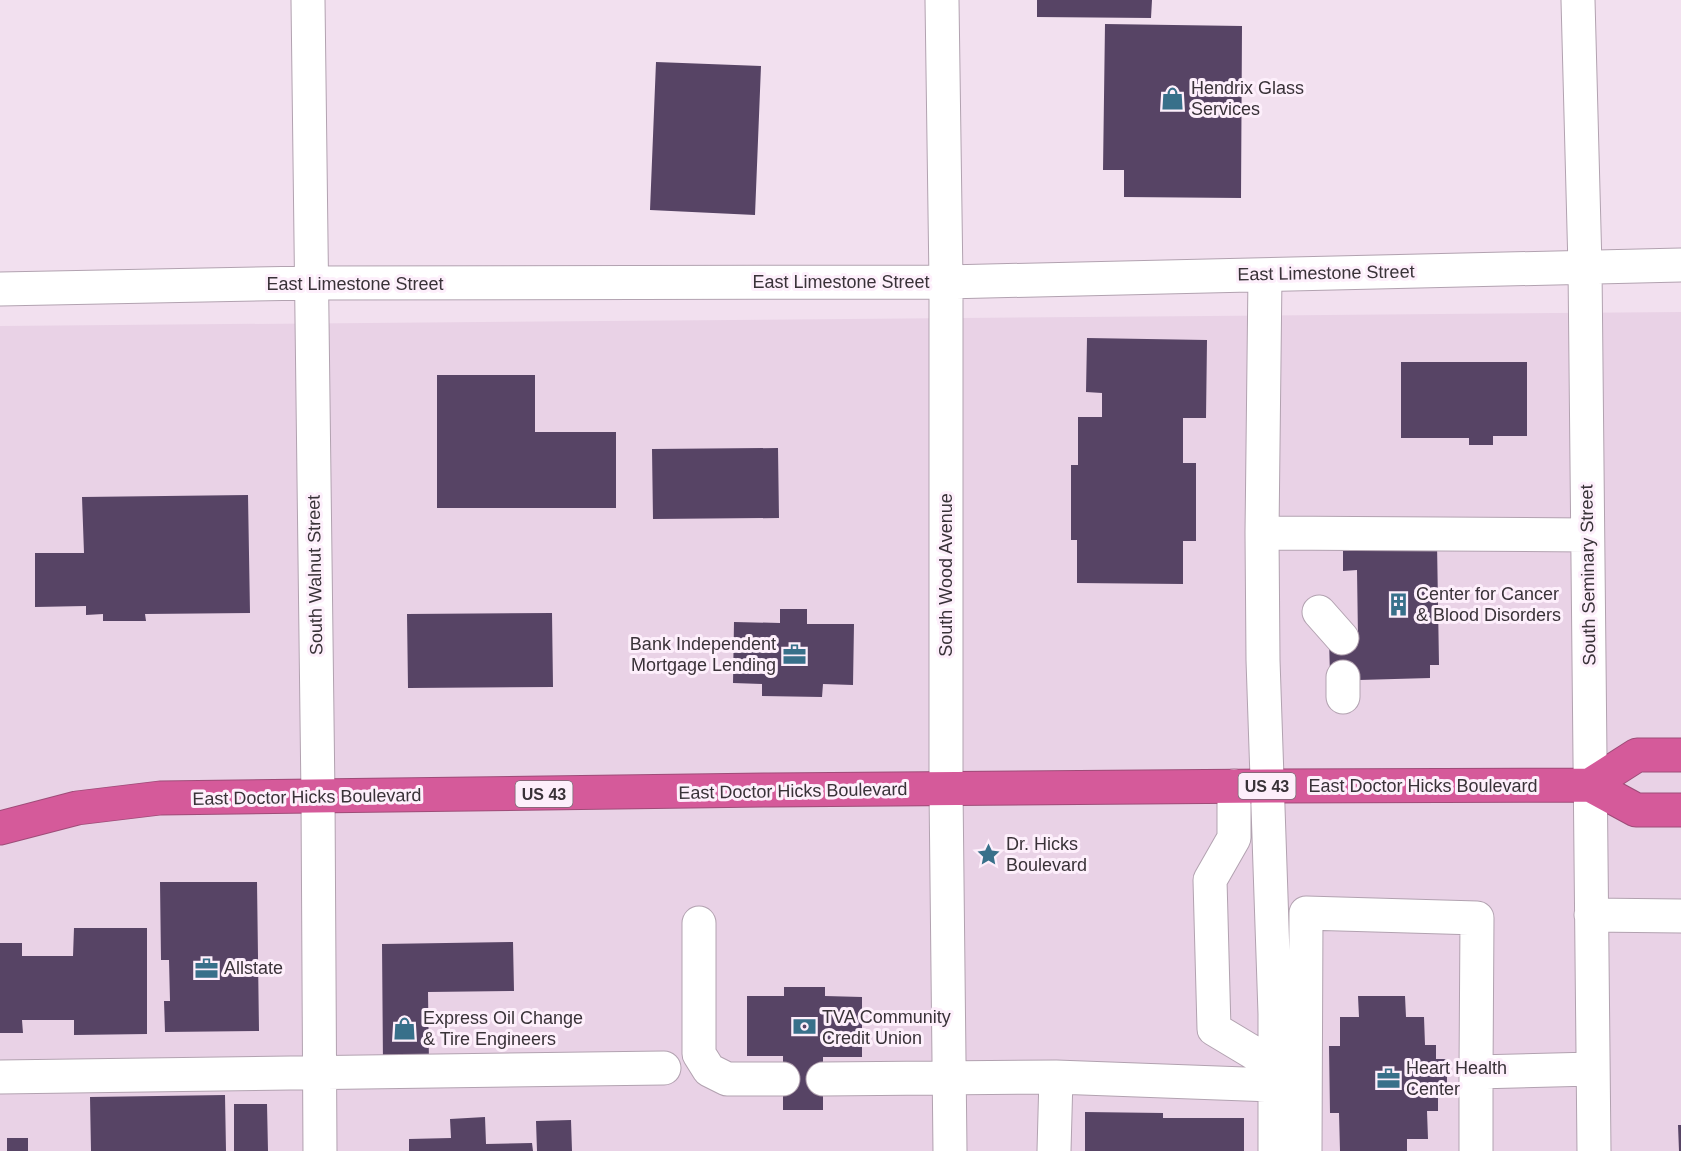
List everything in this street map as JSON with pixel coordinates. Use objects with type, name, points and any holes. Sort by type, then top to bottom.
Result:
[{"type":"highway","points":[[1590,785],[1637,755],[1681,755]]},
{"type":"highway","name":"East Doctor Hicks Boulevard","points":[[0,828],[77,808],[160,798],[946,789],[1590,785],[1636,810],[1681,810]]},
{"type":"street","name":"South Walnut Street","points":[[308,0],[320,1151]]},
{"type":"street","name":"South Wood Avenue","points":[[942,0],[946,282],[946,789],[950,1151]]},
{"type":"street","name":"South Seminary Street","points":[[1578,0],[1585,267],[1594,1151]]},
{"type":"street","name":"East Limestone Street","points":[[0,289],[311,283],[946,282],[1681,265]]},
{"type":"street","points":[[1266,275],[1262,533],[1263,660],[1275,1014],[1275,1151]]},
{"type":"street","points":[[1262,533],[1587,535]]},
{"type":"street","points":[[1319,612],[1342,638]]},
{"type":"street","points":[[1234,786],[1234,838],[1210,880],[1214,1029],[1274,1075]]},
{"type":"street","points":[[1305,1151],[1306,913],[1477,918],[1476,1151]]},
{"type":"street","points":[[1591,915],[1681,916]]},
{"type":"street","points":[[699,923],[699,1054],[709,1070],[727,1079],[783,1079]]},
{"type":"street","points":[[0,1077],[664,1068]]},
{"type":"street","points":[[1476,1072],[1593,1069]]},
{"type":"street","points":[[823,1079],[1274,1075]]},
{"type":"street","points":[[1054,1151],[1056,1077]]},
{"type":"shaded area","points":[[1681,312],[1681,1151],[0,1151],[0,326]]},
{"type":"building","points":[[1037,0],[1152,0],[1151,18],[1037,17]]},
{"type":"building","name":"Hendrix Glass Services","points":[[1105,24],[1242,26],[1241,198],[1124,197],[1124,170],[1103,170]]},
{"type":"building","points":[[656,62],[761,66],[755,215],[650,210]]},
{"type":"building","points":[[1087,338],[1207,340],[1206,418],[1183,418],[1183,463],[1196,463],[1196,541],[1183,541],[1183,584],[1077,583],[1077,540],[1071,540],[1071,465],[1078,465],[1078,417],[1102,417],[1102,393],[1086,392]]},
{"type":"building","points":[[1401,362],[1527,362],[1527,436],[1493,436],[1493,445],[1469,445],[1469,438],[1401,438]]},
{"type":"building","points":[[437,375],[535,375],[535,432],[616,432],[616,508],[437,508]]},
{"type":"building","points":[[778,448],[779,518],[653,519],[652,449]]},
{"type":"building","points":[[248,495],[250,613],[145,614],[146,621],[103,621],[103,614],[86,615],[86,606],[35,607],[35,553],[84,553],[82,497]]},
{"type":"building","name":"Center for Cancer & Blood Disorders","points":[[1437,543],[1439,665],[1430,665],[1430,678],[1359,680],[1330,677],[1329,638],[1358,638],[1357,570],[1343,571],[1343,551],[1356,551],[1356,544]]},
{"type":"building","name":"Bank Independent Mortgage Lending","points":[[780,609],[807,609],[807,624],[854,624],[853,685],[823,684],[822,697],[762,696],[762,684],[733,683],[734,622],[780,623]]},
{"type":"building","points":[[552,613],[553,687],[408,688],[407,614]]},
{"type":"building","points":[[160,882],[257,882],[259,1031],[165,1032],[164,1001],[170,1001],[169,960],[161,960]]},
{"type":"building","points":[[74,928],[147,928],[147,1034],[74,1035],[74,1020],[22,1020],[23,1033],[0,1033],[0,943],[22,943],[22,956],[73,956]]},
{"type":"building","name":"Express Oil Change & Tire Engineers","points":[[513,942],[514,991],[428,992],[429,1064],[383,1064],[382,944]]},
{"type":"building","name":"TVA Community Credit Union","points":[[784,987],[825,987],[825,996],[862,997],[862,1057],[823,1057],[823,1110],[783,1110],[783,1056],[747,1056],[747,996],[784,996]]},
{"type":"building","name":"Heart Health Center","points":[[1358,996],[1405,996],[1406,1017],[1424,1017],[1425,1045],[1436,1045],[1436,1059],[1447,1059],[1447,1097],[1438,1097],[1438,1111],[1427,1111],[1428,1139],[1407,1139],[1407,1151],[1340,1151],[1339,1113],[1330,1113],[1329,1046],[1340,1046],[1340,1017],[1359,1017]]},
{"type":"building","points":[[225,1095],[226,1151],[91,1151],[90,1097]]},
{"type":"building","points":[[234,1104],[267,1104],[268,1151],[234,1151]]},
{"type":"building","points":[[1085,1112],[1163,1113],[1163,1118],[1244,1118],[1244,1151],[1085,1151]]},
{"type":"building","points":[[485,1117],[486,1144],[532,1143],[533,1151],[409,1151],[409,1139],[451,1138],[450,1119]]},
{"type":"building","points":[[571,1120],[572,1151],[537,1151],[536,1121]]},
{"type":"building","points":[[1678,1125],[1681,1125],[1681,1151],[1679,1151]]},
{"type":"building","points":[[7,1138],[28,1138],[28,1151],[7,1151]]},
{"type":"place","name":"Hendrix Glass Services","points":[[1173,98]]},
{"type":"place","name":"Center for Cancer & Blood Disorders","points":[[1398,604]]},
{"type":"place","name":"Bank Independent Mortgage Lending","points":[[794,654]]},
{"type":"place","name":"Dr. Hicks Boulevard","points":[[988,854]]},
{"type":"place","name":"Allstate","points":[[206,968]]},
{"type":"place","name":"TVA Community Credit Union","points":[[804,1027]]},
{"type":"place","name":"Express Oil Change & Tire Engineers","points":[[405,1028]]},
{"type":"place","name":"Heart Health Center","points":[[1388,1078]]}]
